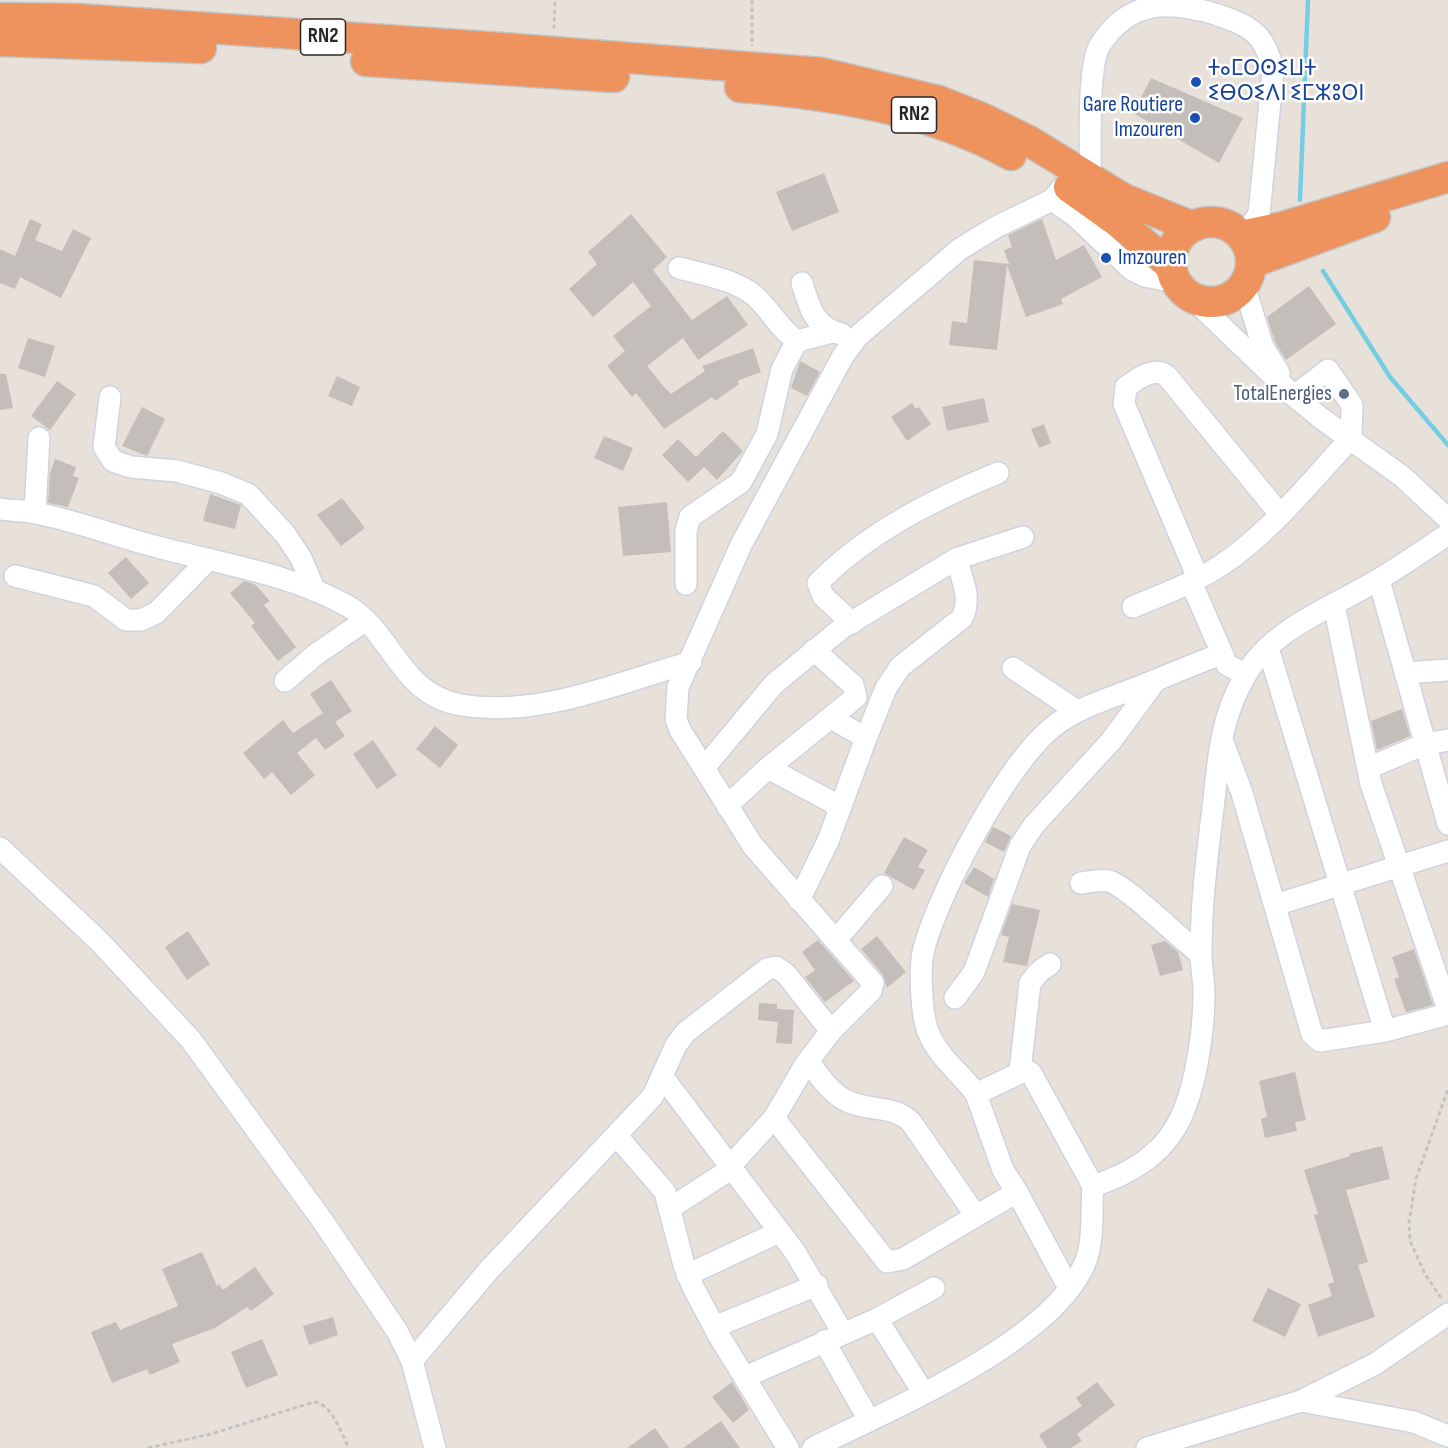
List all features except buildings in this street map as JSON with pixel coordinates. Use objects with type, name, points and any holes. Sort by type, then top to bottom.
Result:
[{"type":"highway","name":"RN2","points":[[0,18],[77,20],[553,52],[822,74],[939,101],[982,117],[1029,141],[1069,187],[1124,199],[1192,227],[1215,222],[1238,233],[1280,228],[1448,177]]},
{"type":"highway","name":"RN2","points":[[0,41],[248,50],[759,88],[886,108],[939,123],[992,144],[1069,187],[1104,211],[1179,282]]},
{"type":"highway","points":[[1247,274],[1371,218],[1448,195]]},
{"type":"highway","points":[[1192,227],[1177,240],[1173,249],[1179,282],[1206,302],[1220,301],[1234,296],[1247,274],[1247,244],[1238,233]]},
{"type":"street","points":[[669,1209],[731,1166],[774,1118],[808,1061],[831,1031],[873,987],[872,979],[753,846],[675,719],[678,687],[719,590],[843,356],[858,336],[960,249],[1069,187],[1098,47],[1111,28],[1130,12],[1158,2],[1183,3],[1245,25],[1261,38],[1269,52],[1273,71],[1259,214],[1250,226],[1238,233]]},
{"type":"street","points":[[679,268],[716,277],[759,299],[773,320],[797,341]]},
{"type":"street","points":[[1247,274],[1263,347],[1294,396]]},
{"type":"street","points":[[1179,282],[1294,396],[1403,477],[1448,519]]},
{"type":"street","points":[[802,283],[814,316],[818,322],[832,332]]},
{"type":"street","points":[[686,584],[686,531],[690,517],[741,482],[767,434],[782,369],[797,341],[832,332],[858,336]]},
{"type":"street","points":[[1133,607],[1194,580],[1221,565],[1279,513],[1351,438],[1352,405],[1328,370],[1294,396]]},
{"type":"street","points":[[1246,674],[1227,665],[1221,654],[1124,404],[1126,387],[1152,372],[1162,372],[1167,376],[1279,513]]},
{"type":"street","points":[[110,397],[104,447],[113,461],[130,467],[177,471],[221,483],[248,494],[285,534],[301,558],[315,591]]},
{"type":"street","points":[[35,512],[39,438]]},
{"type":"street","points":[[852,623],[823,596],[818,583],[871,540],[907,517],[954,491],[998,473]]},
{"type":"street","points":[[0,509],[35,512],[160,548],[209,558],[315,591],[344,604],[366,620],[396,661],[421,688],[459,705],[502,708],[534,705],[690,662]]},
{"type":"street","points":[[1093,1186],[1119,1178],[1144,1161],[1177,1124],[1188,1096],[1199,1043],[1204,994],[1201,954],[1204,875],[1220,736],[1233,699],[1246,674],[1268,648],[1289,630],[1378,580],[1448,534]]},
{"type":"street","points":[[704,768],[774,684],[814,650],[852,623],[956,559],[1023,537]]},
{"type":"street","points":[[15,576],[94,596],[126,620],[141,620],[156,613],[209,558]]},
{"type":"street","points":[[799,900],[842,807],[886,688],[900,667],[963,618],[967,608],[967,597],[956,559]]},
{"type":"street","points":[[1378,580],[1448,824]]},
{"type":"street","points":[[1220,736],[1242,793],[1309,1028],[1315,1039],[1320,1041],[1385,1031],[1448,1011],[1368,768],[1334,605]]},
{"type":"street","points":[[285,681],[322,649],[366,620]]},
{"type":"street","points":[[1268,648],[1385,1031]]},
{"type":"street","points":[[727,806],[768,768],[853,702],[856,693],[853,686],[814,650]]},
{"type":"street","points":[[1069,1288],[1003,1170],[976,1094],[938,1051],[928,1033],[923,1014],[923,951],[937,910],[987,814],[1029,751],[1054,726],[1077,711],[1221,654]]},
{"type":"street","points":[[1013,668],[1077,711]]},
{"type":"street","points":[[1405,673],[1448,670]]},
{"type":"street","points":[[955,999],[974,972],[1020,846],[1034,825],[1111,741],[1156,680]]},
{"type":"street","points":[[831,718],[866,738]]},
{"type":"street","points":[[1368,768],[1425,744],[1448,740]]},
{"type":"street","points":[[768,768],[842,807]]},
{"type":"street","points":[[0,848],[99,941],[191,1040],[239,1102],[397,1331],[412,1361],[435,1448]]},
{"type":"street","points":[[1275,905],[1448,851]]},
{"type":"street","points":[[1081,883],[1109,881],[1126,892],[1201,954]]},
{"type":"street","points":[[836,940],[882,886]]},
{"type":"street","points":[[1020,1071],[1030,983],[1050,964]]},
{"type":"street","points":[[412,1361],[488,1271],[653,1096],[676,1045],[686,1032],[767,969],[776,967],[786,974],[831,1031]]},
{"type":"street","points":[[808,1061],[836,1095],[848,1102],[902,1113],[911,1122],[976,1216]]},
{"type":"street","points":[[813,1448],[1003,1349],[1034,1326],[1069,1288],[1088,1256],[1093,1186],[1031,1073],[1020,1071],[976,1094]]},
{"type":"street","points":[[662,1076],[731,1166],[817,1285],[834,1337],[869,1420]]},
{"type":"street","points":[[774,1118],[888,1262],[903,1258],[1017,1192]]},
{"type":"street","points":[[617,1136],[658,1181],[665,1192],[687,1275],[714,1328],[788,1448]]},
{"type":"street","points":[[687,1275],[779,1232]]},
{"type":"street","points":[[714,1328],[817,1285]]},
{"type":"street","points":[[745,1377],[877,1319],[933,1287]]},
{"type":"street","points":[[1148,1448],[1301,1401],[1375,1364],[1446,1308]]},
{"type":"street","points":[[877,1319],[923,1392]]},
{"type":"street","points":[[1301,1401],[1414,1422],[1448,1436]]},
{"type":"path","points":[[553,52],[555,0]]},
{"type":"path","points":[[752,0],[752,67]]},
{"type":"path","points":[[1446,1308],[1410,1241],[1409,1221],[1416,1179],[1448,1089]]},
{"type":"path","points":[[148,1448],[211,1434],[314,1402],[323,1403],[328,1409],[349,1448]]},
{"type":"waterway","points":[[1300,200],[1308,0]]},
{"type":"waterway","points":[[1323,271],[1390,377],[1448,445]]},
{"type":"place","name":"ⵜⴰⵎⵔⵙⵉⵡⵜ ⵉⴱⵔⵉⴷⵏ ⵉⵎⵣⵓⵔⵏ","points":[[1196,82]]},
{"type":"place","name":"Gare Routiere Imzouren","points":[[1195,118]]},
{"type":"place","name":"Imzouren","points":[[1106,258]]},
{"type":"place","name":"TotalEnergies","points":[[1344,394]]}]
